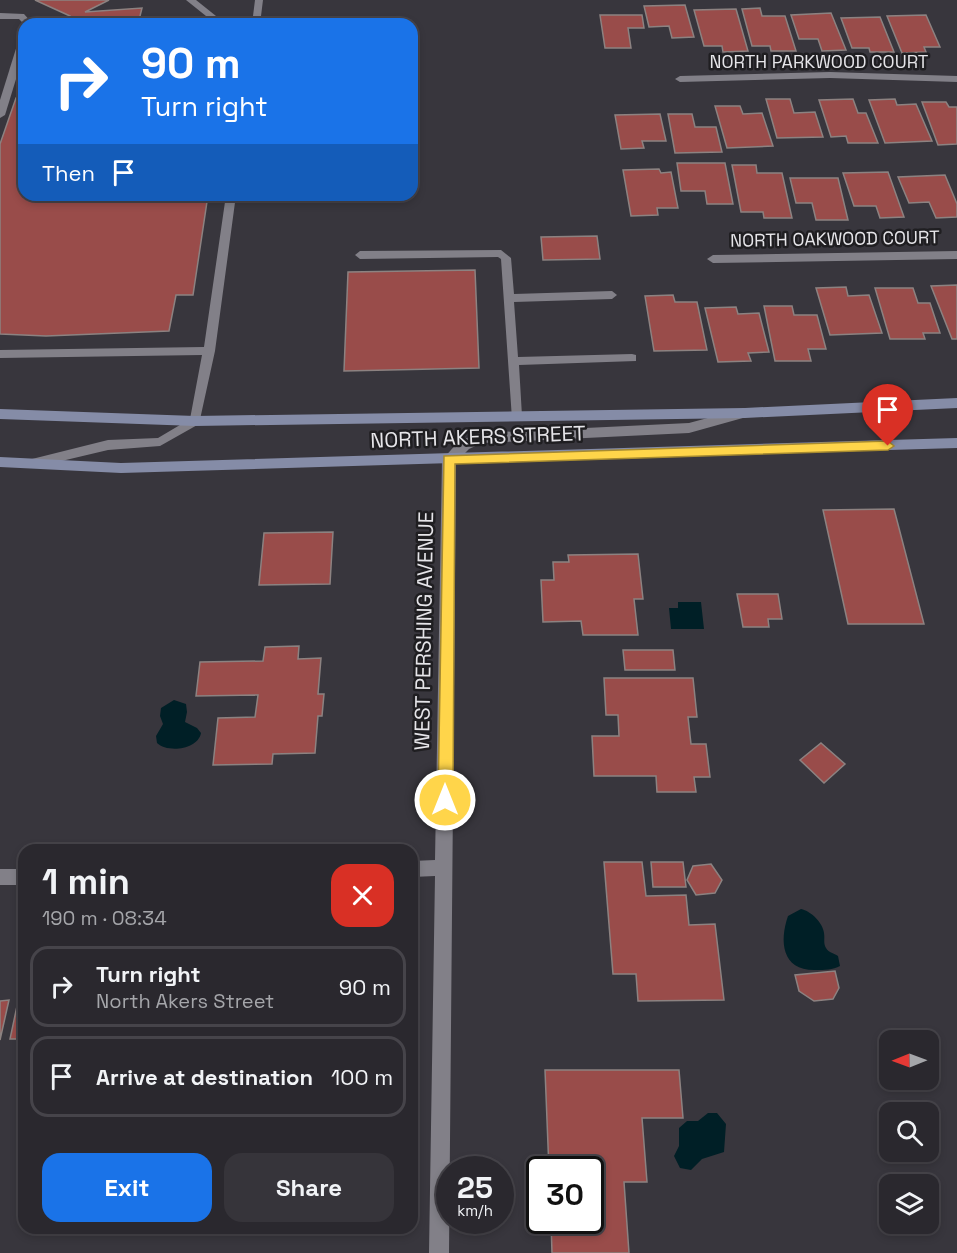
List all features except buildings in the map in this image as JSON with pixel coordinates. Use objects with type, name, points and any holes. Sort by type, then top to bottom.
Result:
[{"type":"main road","name":"NORTH AKERS STREET","points":[[0,414],[195,421],[745,413],[957,404]]},
{"type":"main road","name":"NORTH AKERS STREET","points":[[0,462],[121,468],[449,460],[957,443]]},
{"type":"street","name":"NORTH PARKWOOD COURT","points":[[680,79],[840,75],[957,79]]},
{"type":"street","name":"NORTH OAKWOOD COURT","points":[[713,259],[957,255]]},
{"type":"street","points":[[449,460],[464,445],[480,438],[688,428],[745,413]]},
{"type":"street","name":"WEST PERSHING AVENUE","points":[[439,1253],[449,460]]},
{"type":"street","points":[[418,869],[445,868]]},
{"type":"street","points":[[0,878],[18,877]]},
{"type":"lane","points":[[190,0],[214,18]]},
{"type":"lane","points":[[257,18],[259,0]]},
{"type":"lane","points":[[0,16],[21,16],[23,18]]},
{"type":"lane","points":[[0,115],[18,58]]},
{"type":"lane","points":[[31,464],[108,445],[160,442],[195,421],[209,351],[230,201]]},
{"type":"lane","points":[[360,255],[501,253],[506,258],[516,416]]},
{"type":"lane","points":[[509,298],[612,295]]},
{"type":"lane","points":[[0,354],[209,351]]},
{"type":"lane","points":[[513,361],[633,358]]},
{"type":"water","points":[[678,602],[701,602],[704,629],[671,629],[669,608],[678,608]]},
{"type":"water","points":[[174,700],[186,704],[185,722],[197,728],[201,733],[199,739],[194,743],[175,749],[157,743],[156,736],[163,724],[160,716],[161,708]]},
{"type":"water","points":[[801,909],[809,912],[819,922],[823,929],[825,946],[838,956],[840,966],[825,970],[805,969],[796,966],[790,960],[784,945],[785,926],[788,916]]},
{"type":"water","points":[[708,1113],[717,1113],[726,1124],[724,1152],[702,1159],[691,1170],[680,1168],[674,1156],[679,1146],[679,1128],[687,1121],[698,1121]]},
{"type":"route","points":[[445,800],[449,460],[888,446]]}]
